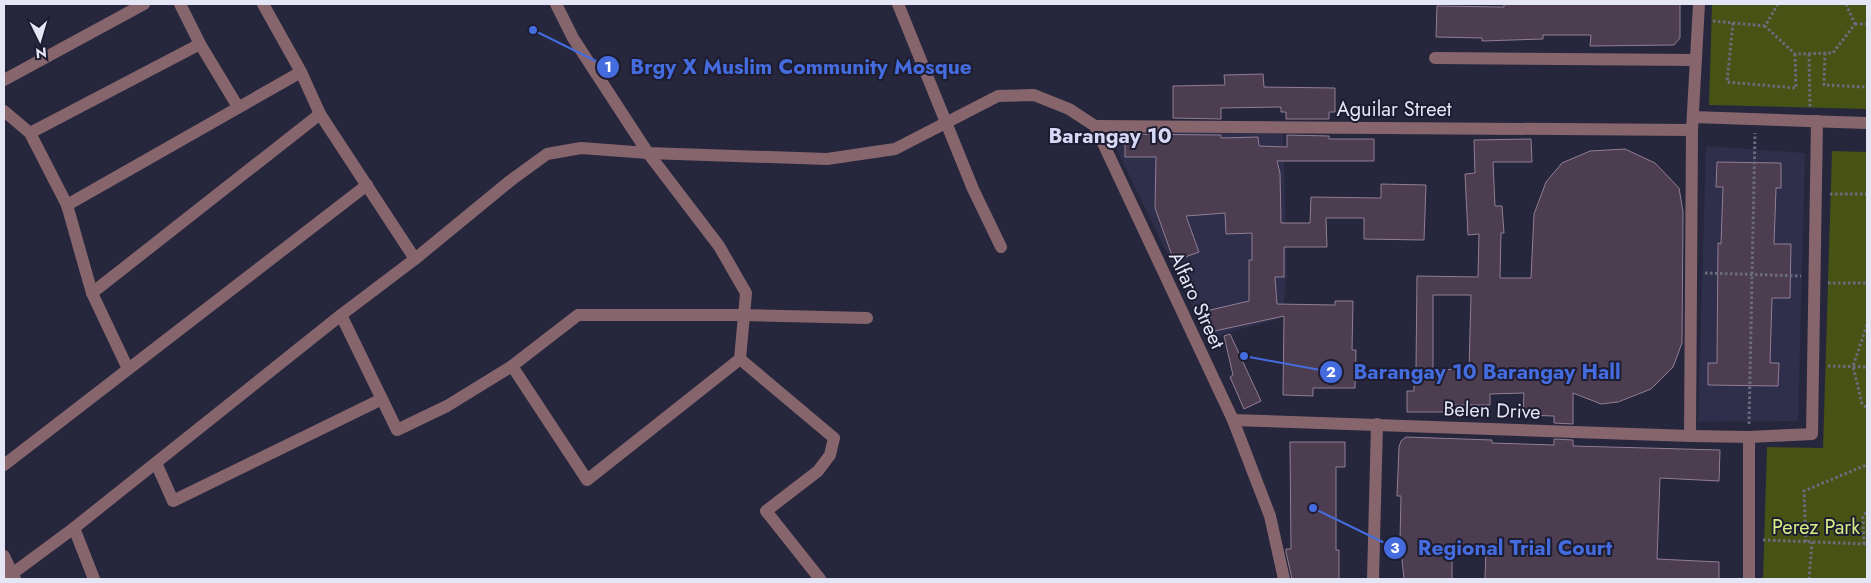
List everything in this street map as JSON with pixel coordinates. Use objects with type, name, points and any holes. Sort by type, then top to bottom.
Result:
[{"type":"street","points":[[4,80],[144,4]]},
{"type":"street","points":[[180,4],[200,44],[238,106]]},
{"type":"street","points":[[263,4],[301,72],[320,114],[415,259]]},
{"type":"street","points":[[512,366],[587,480],[740,359],[746,293],[724,254],[648,153],[573,38],[556,4]]},
{"type":"street","points":[[898,4],[973,189],[1001,247]]},
{"type":"street","points":[[1690,436],[1692,130],[1699,4]]},
{"type":"street","points":[[30,133],[200,44]]},
{"type":"street","points":[[1435,58],[1696,60]]},
{"type":"street","points":[[66,205],[301,72]]},
{"type":"street","points":[[4,556],[11,577],[342,314],[415,259],[510,181],[547,154],[581,148],[648,153],[827,160],[895,149],[998,96],[1034,95],[1069,109],[1095,126]]},
{"type":"street","points":[[4,111],[30,133],[66,205],[92,293],[128,369]]},
{"type":"street","points":[[92,293],[320,114]]},
{"type":"street","points":[[1693,117],[1756,119],[1814,117],[1867,123]]},
{"type":"street","points":[[1813,366],[1810,280],[1816,194],[1814,117]]},
{"type":"street","name":"Aguilar Street","points":[[1095,126],[1692,130]]},
{"type":"street","name":"Alfaro Street","points":[[1095,126],[1233,420],[1270,516],[1284,579]]},
{"type":"street","points":[[4,465],[367,185]]},
{"type":"street","points":[[342,314],[397,430],[447,406],[512,366],[578,315],[744,314],[867,318]]},
{"type":"street","points":[[740,359],[834,438],[830,455],[818,471],[766,510],[820,579]]},
{"type":"street","name":"Belen Drive","points":[[1233,420],[1690,436],[1749,437],[1812,434],[1813,366]]},
{"type":"street","points":[[156,463],[173,501],[382,399]]},
{"type":"street","points":[[1373,579],[1377,424]]},
{"type":"street","points":[[1749,437],[1749,579]]},
{"type":"street","points":[[74,528],[94,579]]},
{"type":"path","points":[[1765,26],[1778,4]]},
{"type":"path","points":[[1846,4],[1856,24]]},
{"type":"path","points":[[1698,20],[1765,26],[1796,54],[1833,53],[1856,24]]},
{"type":"path","points":[[1733,23],[1727,82],[1796,88],[1796,54]]},
{"type":"path","points":[[1856,24],[1867,24]]},
{"type":"path","points":[[1825,53],[1824,86],[1867,87]]},
{"type":"path","points":[[1809,54],[1814,117]]},
{"type":"path","points":[[1749,437],[1756,119]]},
{"type":"path","points":[[1816,194],[1867,194]]},
{"type":"path","points":[[1702,273],[1867,283]]},
{"type":"path","points":[[1867,325],[1853,366],[1862,404],[1867,408]]},
{"type":"path","points":[[1813,366],[1867,367]]},
{"type":"path","points":[[1806,542],[1804,491],[1866,465]]},
{"type":"path","points":[[1749,539],[1866,544],[1863,517],[1867,511]]},
{"type":"path","points":[[1809,579],[1812,542]]},
{"type":"shaded area","points":[[1114,129],[1283,129],[1287,274],[1282,318],[1208,338],[1116,148],[1111,133]]},
{"type":"shaded area","points":[[1706,146],[1805,153],[1798,421],[1698,422]]},
{"type":"green space","points":[[1712,4],[1867,4],[1867,109],[1709,105]]},
{"type":"green space","name":"Perez Park","points":[[1832,151],[1867,152],[1867,579],[1763,579],[1767,447],[1823,448]]},
{"type":"building","points":[[1504,4],[1680,4],[1680,38],[1674,45],[1590,46],[1591,35],[1543,35],[1543,39],[1482,41],[1482,38],[1436,37],[1437,6],[1504,7]]},
{"type":"building","points":[[1263,74],[1264,87],[1335,88],[1335,112],[1329,112],[1329,119],[1286,119],[1286,112],[1281,112],[1281,107],[1221,108],[1221,119],[1173,118],[1173,86],[1225,85],[1224,75]]},
{"type":"building","points":[[1125,134],[1221,135],[1221,138],[1258,137],[1259,146],[1287,147],[1287,135],[1329,136],[1329,139],[1374,139],[1374,161],[1277,161],[1280,173],[1281,223],[1310,223],[1311,197],[1381,198],[1381,184],[1426,185],[1424,240],[1364,239],[1364,218],[1326,218],[1327,247],[1284,247],[1284,277],[1275,277],[1277,304],[1335,305],[1335,301],[1353,301],[1352,350],[1356,350],[1355,388],[1313,388],[1313,396],[1283,395],[1284,316],[1210,332],[1206,311],[1249,301],[1249,260],[1252,260],[1252,233],[1226,234],[1225,213],[1186,216],[1199,252],[1174,261],[1155,208],[1156,157],[1125,157]]},
{"type":"building","points":[[1531,139],[1532,162],[1493,162],[1495,206],[1502,206],[1504,233],[1501,233],[1500,278],[1531,278],[1534,214],[1546,182],[1562,163],[1590,151],[1625,149],[1655,163],[1679,188],[1683,212],[1682,343],[1673,367],[1651,389],[1618,402],[1601,404],[1573,393],[1573,424],[1554,423],[1554,416],[1523,415],[1524,393],[1490,394],[1490,405],[1449,405],[1449,412],[1407,412],[1407,391],[1414,391],[1414,369],[1416,369],[1417,276],[1478,277],[1479,234],[1468,235],[1465,174],[1475,173],[1474,140]],"holes":[[[1433,295],[1471,295],[1469,370],[1433,369]]]},
{"type":"building","points":[[1717,162],[1781,163],[1781,188],[1776,188],[1774,244],[1791,244],[1790,298],[1772,298],[1770,363],[1779,363],[1778,386],[1708,385],[1708,363],[1717,363],[1718,243],[1721,244],[1723,187],[1716,187]]},
{"type":"building","points":[[1230,334],[1261,401],[1244,409],[1230,377],[1233,375],[1224,336]]},
{"type":"building","points":[[1406,437],[1492,440],[1492,443],[1554,445],[1554,439],[1573,440],[1573,446],[1720,450],[1719,481],[1660,478],[1657,559],[1719,562],[1719,579],[1485,579],[1486,548],[1452,547],[1452,579],[1404,579],[1400,541],[1401,496],[1397,496],[1399,447],[1401,441]]},
{"type":"building","points":[[1290,442],[1345,442],[1345,467],[1336,467],[1336,550],[1339,550],[1339,579],[1292,579],[1286,552],[1286,549],[1291,549]]},
{"type":"place","name":"Brgy X Muslim Community Mosque","points":[[533,30]]},
{"type":"place","name":"Barangay 10 Barangay Hall","points":[[1244,356]]},
{"type":"place","name":"Regional Trial Court","points":[[1313,508]]},
{"type":"district","name":"Barangay 10","points":[[1110,136]]}]
